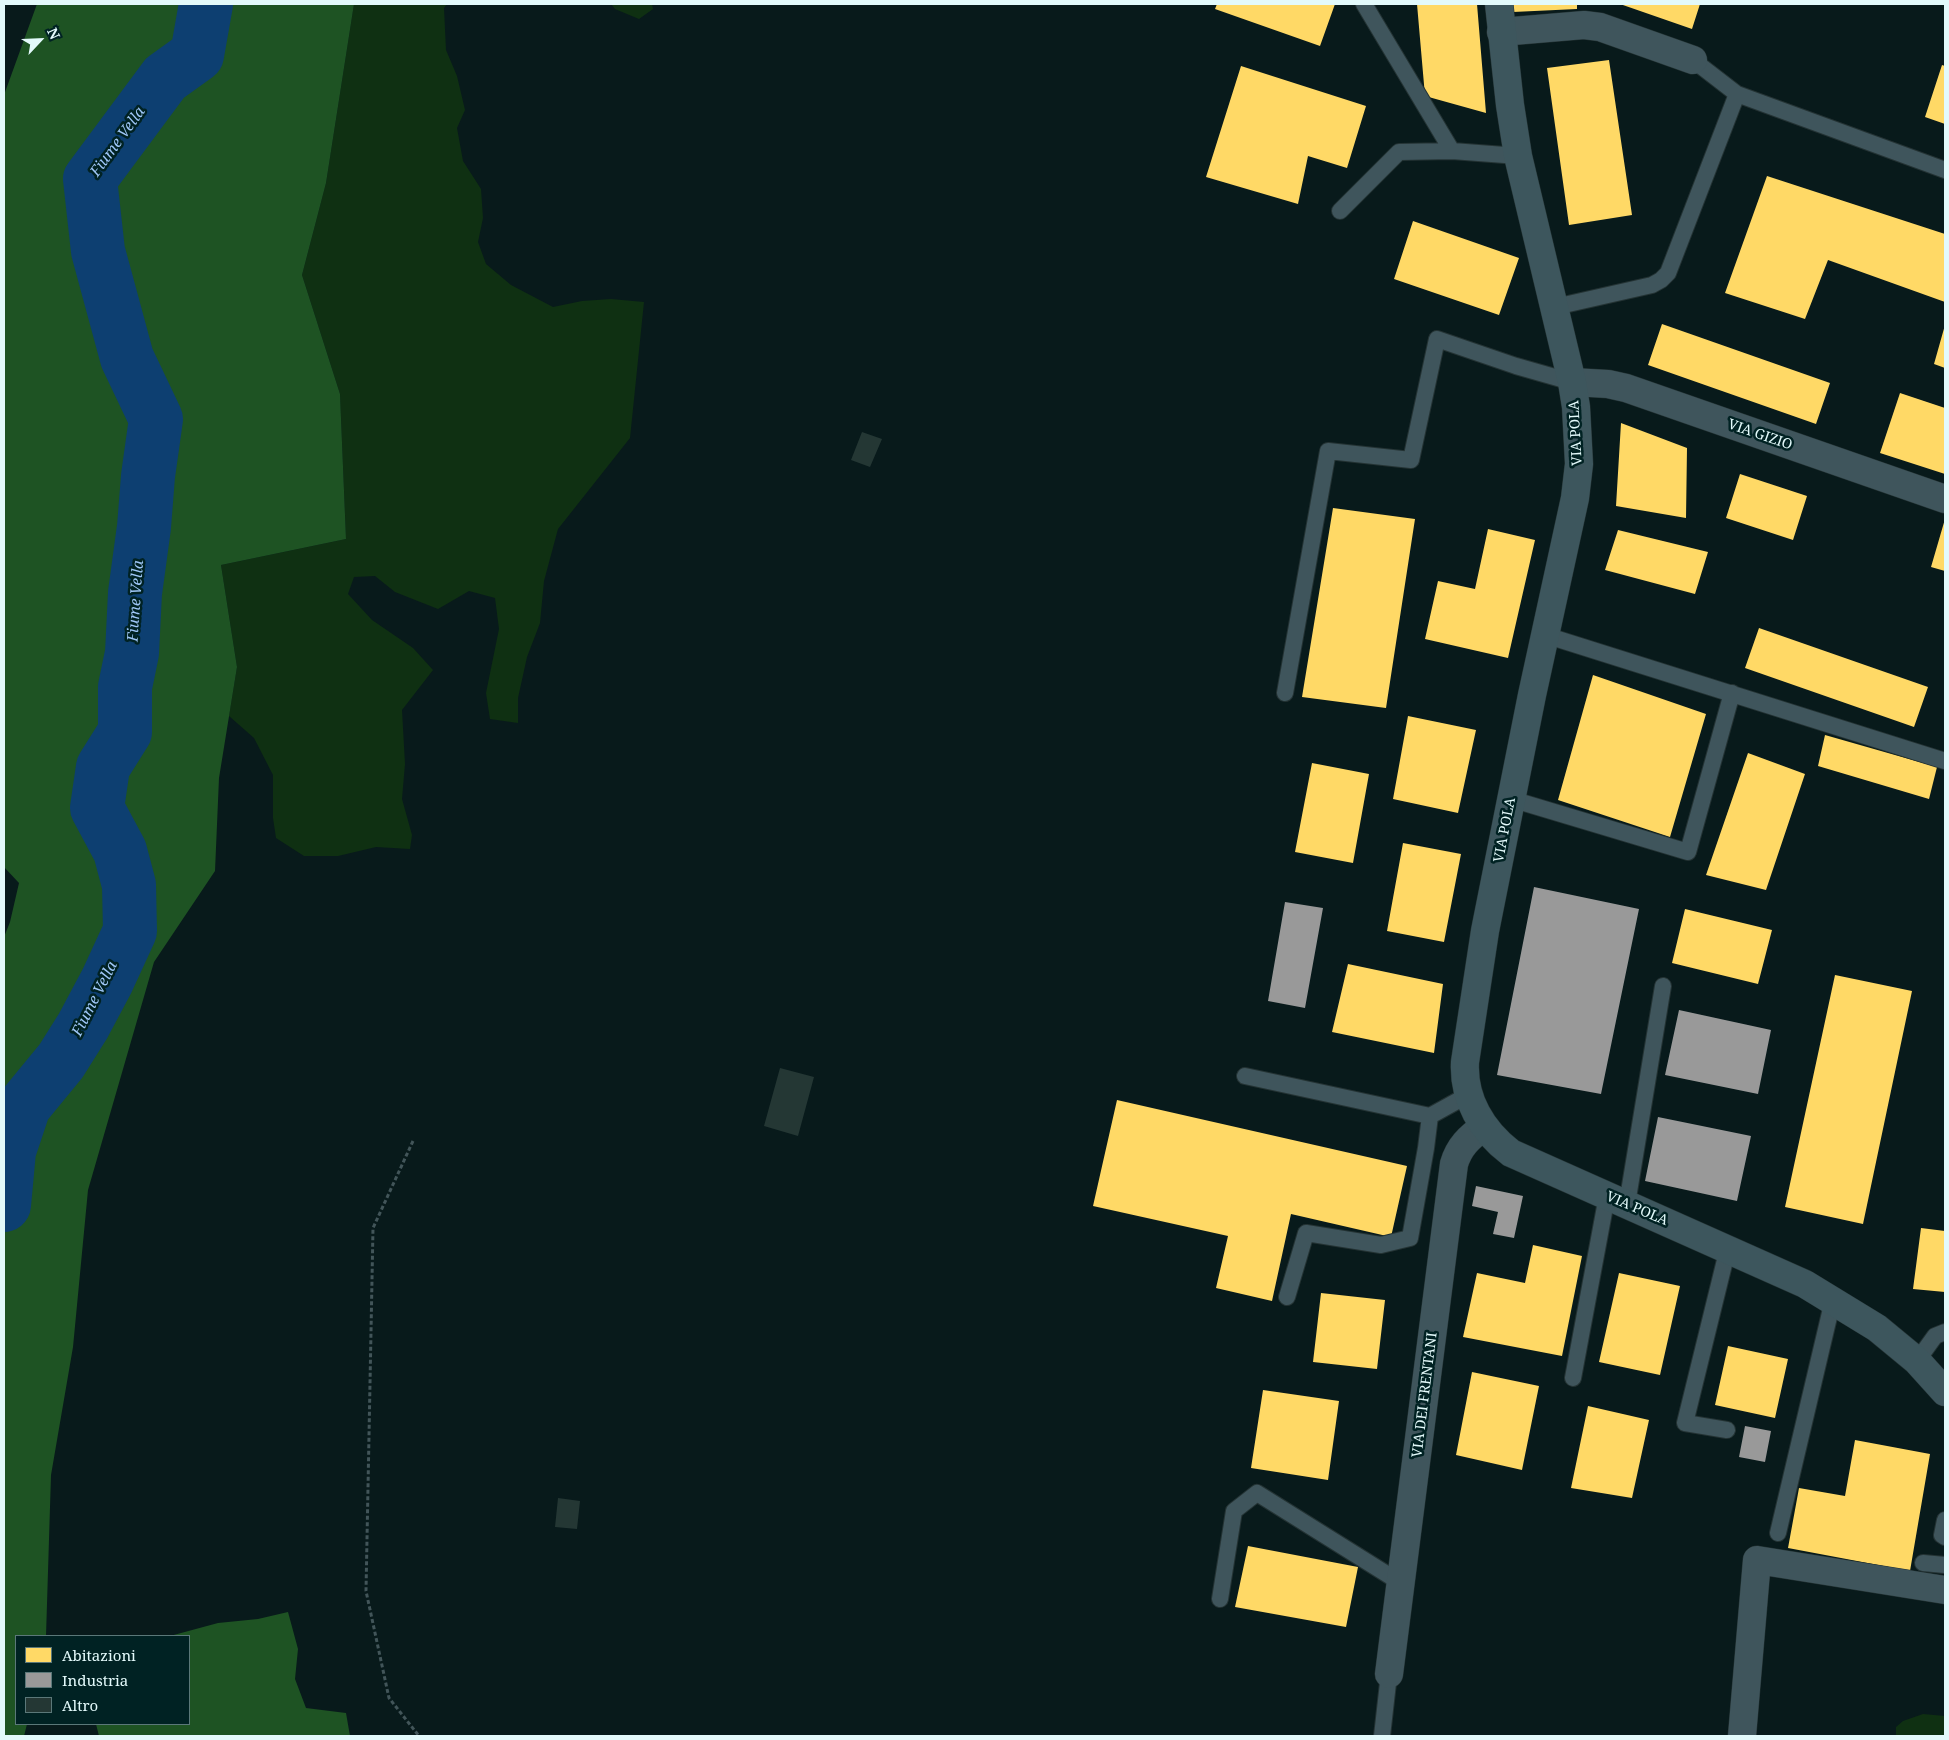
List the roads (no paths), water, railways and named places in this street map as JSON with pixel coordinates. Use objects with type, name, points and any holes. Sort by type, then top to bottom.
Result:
[{"type":"street","name":"VIA POLA","points":[[1499,4],[1518,156],[1572,382],[1576,407],[1579,464],[1569,531],[1544,635],[1485,931],[1465,1062],[1464,1074],[1468,1095],[1484,1127],[1510,1153],[1728,1248],[1805,1284],[1877,1328],[1917,1361],[1945,1392]]},
{"type":"street","points":[[1501,32],[1584,25],[1600,27],[1693,60]]},
{"type":"street","name":"VIA GIZIO","points":[[1572,382],[1608,384],[1626,388],[1945,499]]},
{"type":"street","name":"VIA DEI FRENTANI","points":[[1389,1674],[1454,1164],[1457,1153],[1464,1143],[1484,1127]]},
{"type":"street","points":[[1742,1736],[1757,1560],[1945,1590]]},
{"type":"lane","points":[[1364,4],[1452,151]]},
{"type":"lane","points":[[1693,60],[1737,94],[1945,170]]},
{"type":"lane","points":[[1555,307],[1652,285],[1668,273],[1737,94]]},
{"type":"lane","points":[[1340,211],[1399,152],[1452,151],[1518,156]]},
{"type":"lane","points":[[1285,693],[1328,451],[1411,460],[1437,339],[1516,366],[1572,382]]},
{"type":"lane","points":[[1544,635],[1945,761]]},
{"type":"lane","points":[[1511,799],[1688,852],[1732,693]]},
{"type":"lane","points":[[1573,1378],[1617,1200],[1663,986]]},
{"type":"lane","points":[[1244,1076],[1430,1116],[1468,1095]]},
{"type":"lane","points":[[1287,1298],[1306,1233],[1382,1245],[1410,1238],[1430,1116]]},
{"type":"lane","points":[[1727,1430],[1685,1423],[1728,1248]]},
{"type":"lane","points":[[1778,1533],[1833,1300]]},
{"type":"lane","points":[[1917,1361],[1935,1336],[1945,1332]]},
{"type":"lane","points":[[1220,1599],[1234,1511],[1257,1493],[1401,1583]]},
{"type":"lane","points":[[1945,1520],[1942,1535],[1945,1536]]},
{"type":"lane","points":[[1923,1563],[1945,1566]]},
{"type":"lane","points":[[1382,1736],[1389,1674]]},
{"type":"waterway","name":"Fiume Vella","points":[[4,1205],[9,1151],[24,1106],[61,1061],[83,1026],[107,981],[130,931],[129,885],[120,851],[97,808],[103,767],[125,732],[125,687],[132,653],[135,593],[156,419],[127,358],[98,251],[90,179],[165,78],[197,55],[206,4]]}]
